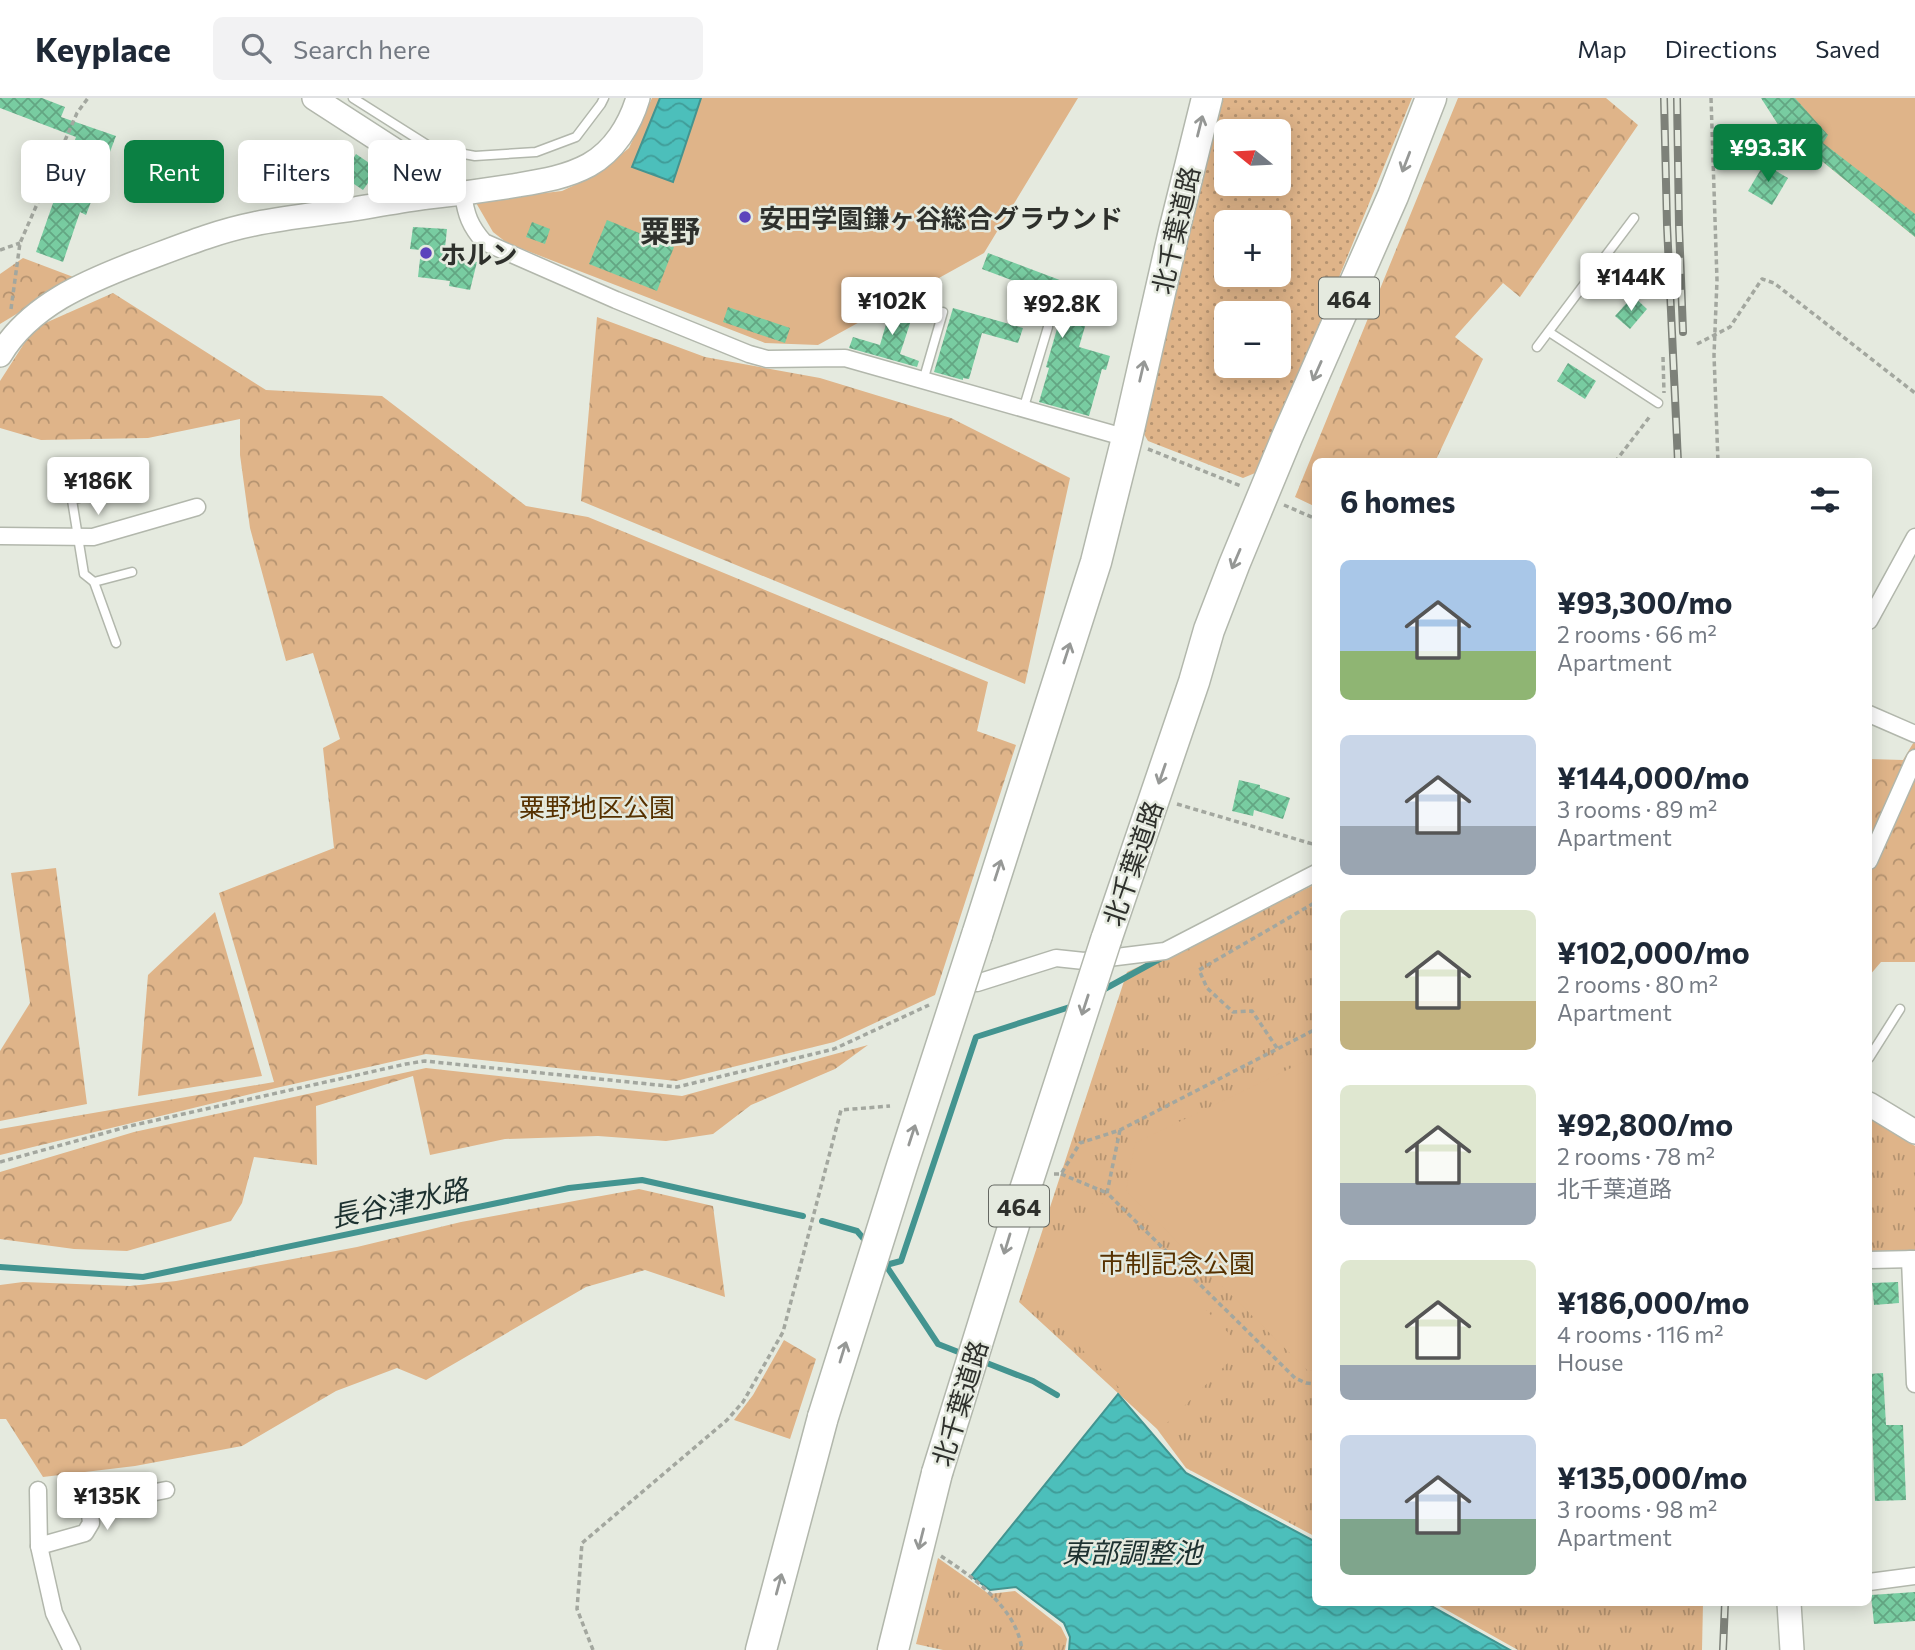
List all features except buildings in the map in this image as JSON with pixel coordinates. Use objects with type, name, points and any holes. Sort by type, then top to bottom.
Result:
[{"type":"highway","name":"北千葉道路","points":[[761,1650],[823,1417],[1096,562],[1207,98]]},
{"type":"highway","name":"北千葉道路","points":[[893,1650],[937,1473],[1021,1202],[1209,630],[1263,496],[1393,196],[1431,98]]},
{"type":"street","points":[[314,98],[380,140]]},
{"type":"street","points":[[466,194],[543,181],[590,164],[608,151],[622,133],[635,110],[638,98]]},
{"type":"street","points":[[3,350],[30,317],[59,298],[94,279],[198,239],[253,224],[387,203]]},
{"type":"street","points":[[464,203],[472,228],[484,242],[676,324],[767,359],[845,358],[1127,438]]},
{"type":"street","points":[[0,536],[93,537],[197,507]]},
{"type":"street","points":[[1872,616],[1915,537]]},
{"type":"street","points":[[1872,716],[1915,734]]},
{"type":"street","points":[[1872,853],[1915,758]]},
{"type":"street","points":[[977,983],[1056,958],[1084,961],[1165,951],[1312,875]]},
{"type":"street","points":[[1872,1106],[1915,1132]]},
{"type":"street","points":[[1872,1260],[1913,1259],[1915,1384]]},
{"type":"street","points":[[38,1490],[39,1546],[54,1613],[72,1650]]},
{"type":"street","points":[[39,1546],[85,1533],[91,1523],[89,1505],[166,1490]]},
{"type":"street","points":[[1872,1582],[1915,1576]]},
{"type":"street","points":[[1789,1606],[1792,1650]]},
{"type":"lane","points":[[353,98],[432,148],[475,156],[536,152],[576,137],[604,98]]},
{"type":"lane","points":[[1537,347],[1634,218]]},
{"type":"lane","points":[[923,381],[943,312]]},
{"type":"lane","points":[[1023,410],[1048,327]]},
{"type":"lane","points":[[1549,332],[1658,403]]},
{"type":"lane","points":[[116,643],[94,582],[84,574],[72,500],[124,485]]},
{"type":"lane","points":[[94,582],[132,572]]},
{"type":"lane","points":[[1872,1053],[1900,1009]]},
{"type":"path","points":[[3,350],[19,243],[77,113],[88,98]]},
{"type":"path","points":[[1712,98],[1717,280],[1714,336],[1717,458]]},
{"type":"path","points":[[0,250],[19,243]]},
{"type":"path","points":[[1696,344],[1730,327],[1762,279],[1774,283],[1915,393]]},
{"type":"path","points":[[1127,438],[1144,448],[1312,517]]},
{"type":"path","points":[[1155,798],[1312,844]]},
{"type":"path","points":[[1276,1048],[1252,1011],[1233,1012],[1207,988],[1199,970],[1312,904]]},
{"type":"path","points":[[0,1162],[130,1126],[405,1063],[425,1061],[677,1087],[834,1049],[930,1005]]},
{"type":"path","points":[[1061,1174],[1080,1143],[1120,1130],[1312,1031]]},
{"type":"path","points":[[593,1650],[577,1609],[582,1543],[727,1420],[743,1402],[783,1332],[841,1110],[890,1106]]},
{"type":"path","points":[[1107,1194],[1120,1130]]},
{"type":"path","points":[[1052,1174],[1061,1174],[1107,1194],[1296,1378],[1312,1384]]},
{"type":"path","points":[[936,1552],[966,1572],[1008,1615],[1021,1638],[1022,1650]]},
{"type":"green space","name":"安田学園鎌ヶ谷総合グラウンド","points":[[652,98],[1078,98],[984,253],[818,345],[765,343],[507,243],[493,232],[475,201],[562,191],[581,182],[629,148]]},
{"type":"green space","points":[[1218,98],[1412,98],[1260,471],[1243,478],[1148,441],[1141,429]]},
{"type":"green space","points":[[1458,98],[1606,98],[1638,125],[1520,297],[1503,283],[1455,337],[1483,359],[1437,458],[1312,458],[1312,505],[1295,497]]},
{"type":"green space","points":[[1762,98],[1915,98],[1915,237],[1779,126]]},
{"type":"green space","points":[[23,258],[76,278],[0,324],[0,274]]},
{"type":"green space","name":"粟野地区公園","points":[[113,293],[266,390],[382,396],[526,506],[588,517],[988,682],[977,731],[1016,745],[935,995],[834,1042],[676,1081],[426,1054],[0,1155],[0,1129],[274,1082],[219,893],[334,848],[323,748],[340,739],[313,653],[286,661],[250,528],[240,455],[240,419],[148,438],[41,440],[0,428],[0,381],[34,328]]},
{"type":"green space","points":[[597,317],[705,357],[820,378],[951,418],[1070,478],[1025,684],[581,501]]},
{"type":"green space","points":[[1915,740],[1915,962],[1881,962],[1872,972],[1872,759],[1903,760]]},
{"type":"green space","points":[[56,868],[87,1104],[0,1121],[0,1051],[30,1003],[11,873]]},
{"type":"green space","name":"市制記念公園","points":[[1312,886],[1312,1535],[1186,1468],[1157,1429],[1019,1302],[1127,972]]},
{"type":"green space","points":[[215,912],[262,1076],[138,1096],[148,975]]},
{"type":"green space","points":[[868,1045],[835,1069],[751,1105],[713,1134],[666,1141],[598,1136],[505,1139],[430,1155],[413,1076],[316,1106],[317,1165],[254,1157],[242,1203],[231,1221],[127,1251],[74,1249],[0,1239],[0,1172],[134,1132],[426,1068],[682,1096]]},
{"type":"green space","points":[[1312,1058],[1312,1370],[1308,1371],[1126,1191],[1135,1143]]},
{"type":"green space","points":[[1872,1119],[1915,1146],[1915,1250],[1872,1251]]},
{"type":"green space","points":[[639,1189],[713,1206],[725,1297],[645,1270],[586,1287],[426,1380],[397,1368],[336,1391],[242,1446],[135,1466],[43,1477],[6,1419],[0,1419],[0,1285],[23,1282],[130,1286],[176,1281],[357,1247],[461,1222]]},
{"type":"green space","points":[[1102,1203],[1243,1348],[1160,1430],[1041,1307],[1042,1298],[1026,1280]]},
{"type":"green space","points":[[784,1340],[816,1359],[790,1439],[734,1420],[753,1395]]},
{"type":"green space","points":[[938,1558],[989,1594],[1015,1591],[1061,1627],[1067,1639],[1065,1650],[943,1650],[916,1644]]},
{"type":"green space","points":[[1439,1606],[1703,1606],[1702,1650],[1518,1650]]},
{"type":"water","points":[[660,98],[701,98],[673,182],[632,167]]},
{"type":"water","name":"東部調整池","points":[[1118,1394],[1186,1473],[1312,1540],[1312,1606],[1431,1606],[1510,1650],[1069,1650],[1070,1637],[1064,1623],[1016,1587],[990,1590],[971,1576]]},
{"type":"waterway","points":[[1101,991],[1165,956]]},
{"type":"waterway","points":[[886,1265],[901,1261],[976,1037],[1073,1006]]},
{"type":"waterway","name":"長谷津水路","points":[[0,1267],[143,1277],[569,1188],[642,1180],[803,1216]]},
{"type":"waterway","name":"長谷津水路","points":[[822,1221],[857,1231],[869,1245]]},
{"type":"waterway","name":"長谷津水路","points":[[885,1264],[938,1344],[966,1355]]},
{"type":"waterway","name":"長谷津水路","points":[[979,1360],[1033,1381],[1057,1395]]},
{"type":"railway","points":[[1664,98],[1678,458]]},
{"type":"railway","points":[[1677,98],[1683,332]]},
{"type":"railway","points":[[1723,1650],[1725,1606]]},
{"type":"place","name":"安田学園鎌ヶ谷総合グラウンド","points":[[745,217]]},
{"type":"place","name":"ホルン","points":[[426,253]]},
{"type":"district","name":"粟野","points":[[670,229]]}]
